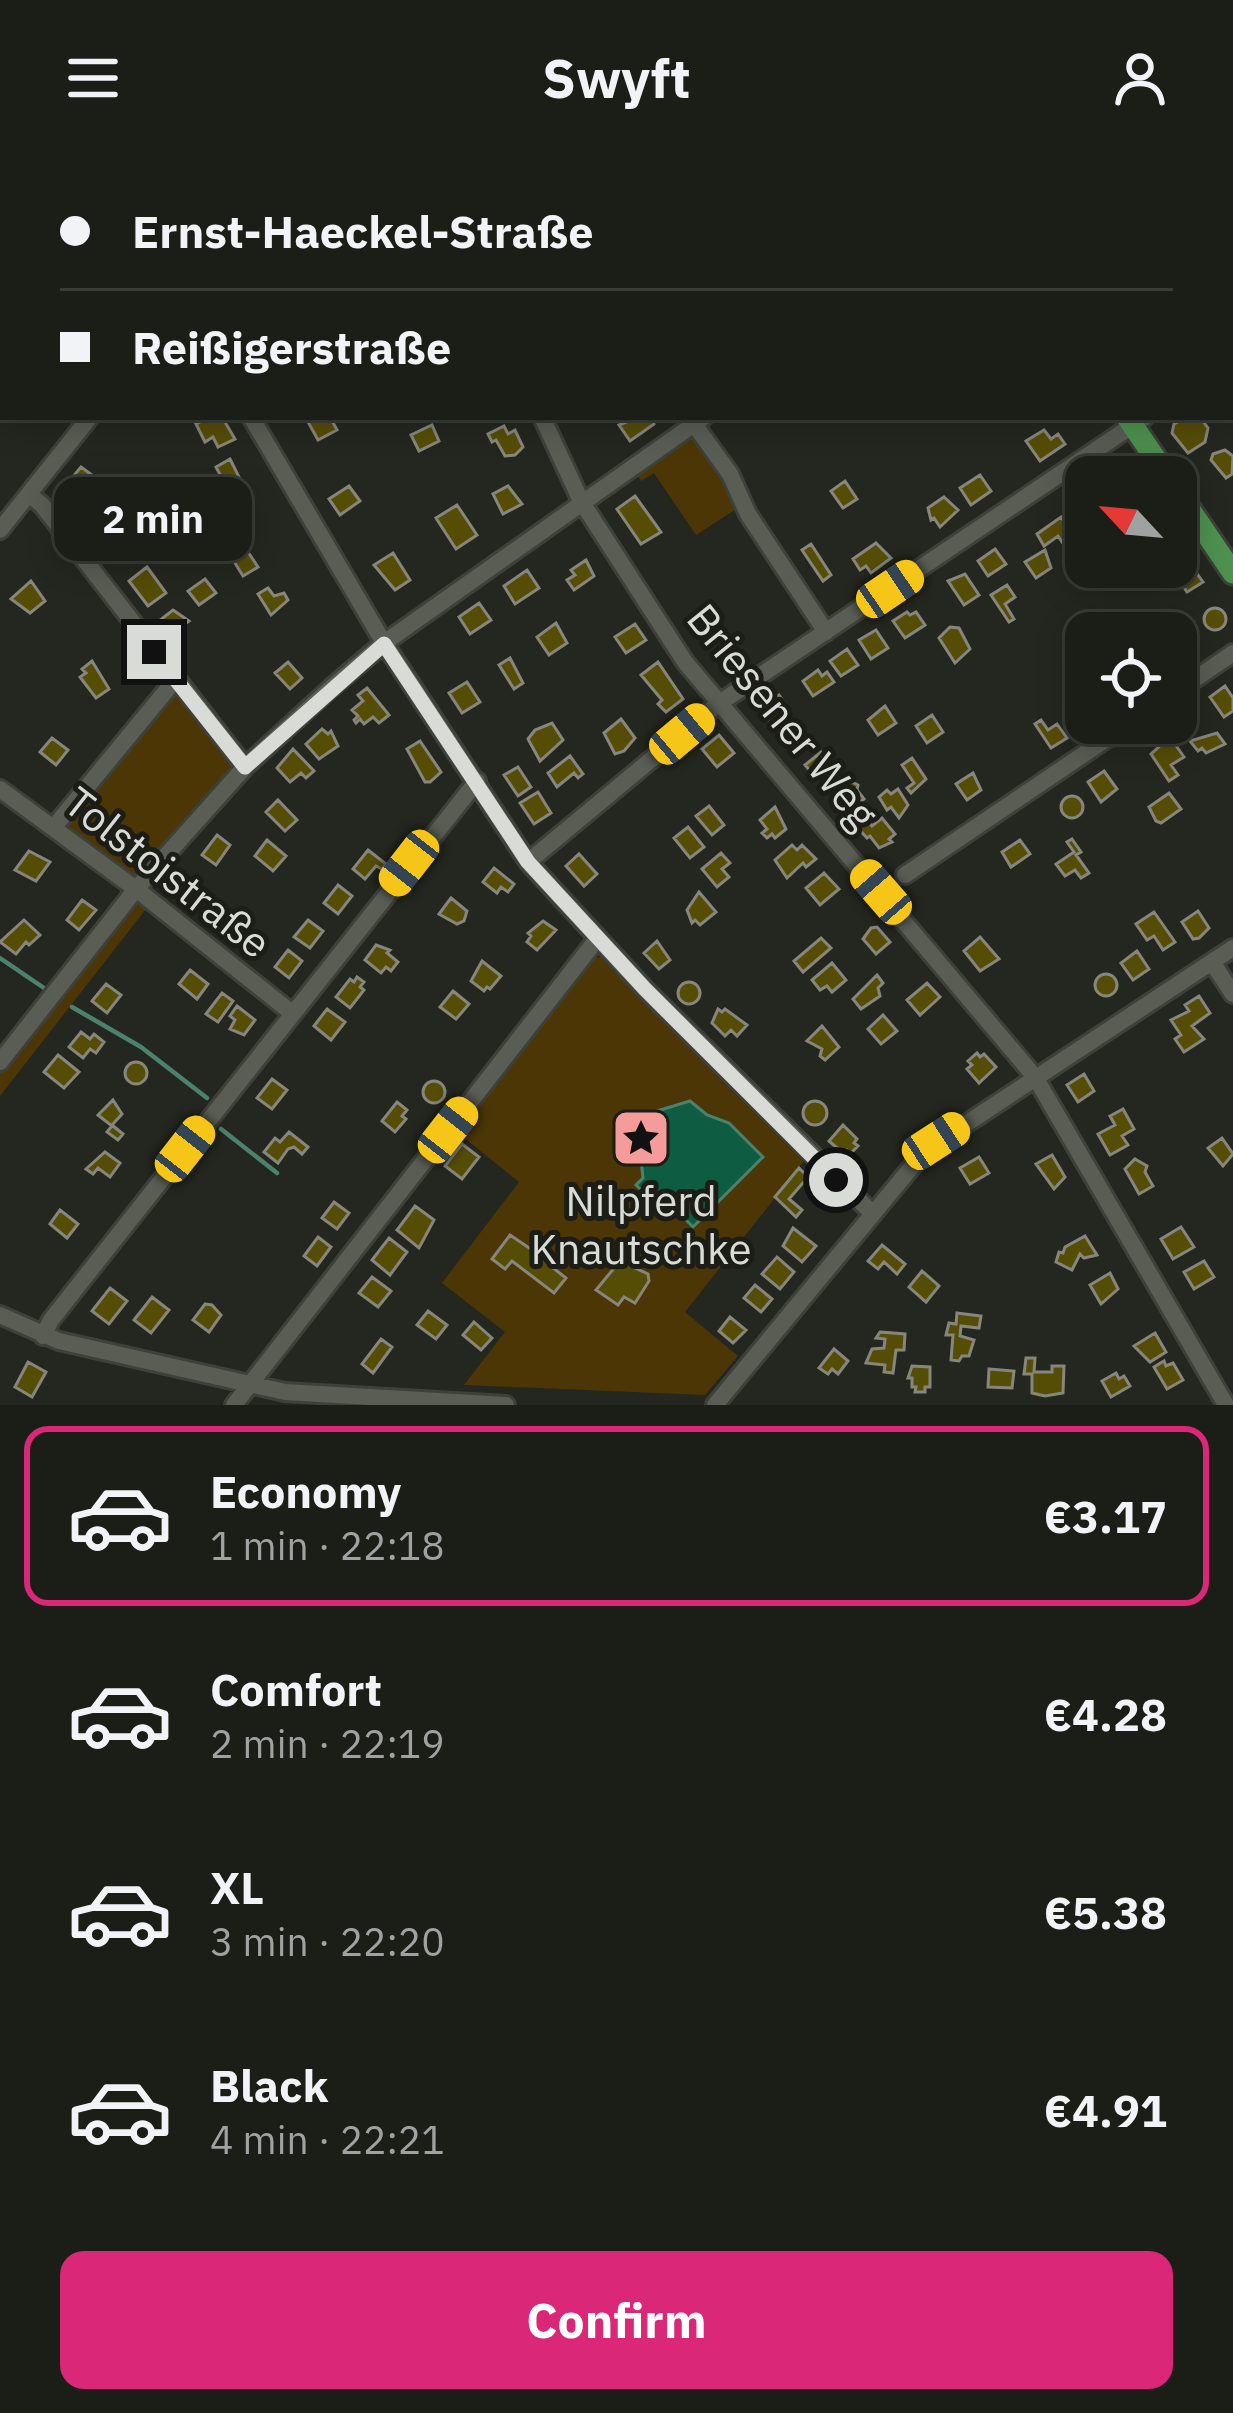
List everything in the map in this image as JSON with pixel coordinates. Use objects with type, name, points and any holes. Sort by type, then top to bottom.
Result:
[{"type":"main road","points":[[1135,420],[1156,456]]},
{"type":"main road","points":[[1197,521],[1233,573]]},
{"type":"street","points":[[2,525],[85,420]]},
{"type":"street","points":[[253,420],[384,644],[528,862],[597,939],[873,1214]]},
{"type":"street","name":"Briesener Weg","points":[[543,420],[581,501],[686,662],[1035,1077],[1229,1405]]},
{"type":"street","points":[[528,862],[718,704],[1135,420]]},
{"type":"street","points":[[0,1062],[136,889],[245,767],[384,644],[699,421],[748,514],[826,632]]},
{"type":"street","points":[[29,494],[245,767]]},
{"type":"street","points":[[1197,678],[1233,653]]},
{"type":"street","points":[[54,826],[175,680]]},
{"type":"street","points":[[905,874],[1099,744]]},
{"type":"street","points":[[43,1336],[477,781]]},
{"type":"street","name":"Tolstoistraße","points":[[0,789],[292,1013]]},
{"type":"street","points":[[234,1405],[597,939]]},
{"type":"street","points":[[716,1405],[925,1150],[1233,949]]},
{"type":"street","points":[[1212,962],[1233,994]]},
{"type":"street","points":[[0,1315],[43,1336],[285,1392],[506,1405]]},
{"type":"shaded area","points":[[696,435],[741,506],[696,535],[654,473],[641,481],[635,471],[686,436]]},
{"type":"shaded area","points":[[171,688],[231,760],[231,773],[136,880],[60,824]]},
{"type":"shaded area","points":[[135,901],[146,909],[0,1096],[0,1073]]},
{"type":"shaded area","points":[[604,956],[807,1157],[685,1312],[738,1356],[705,1395],[464,1385],[505,1332],[442,1283],[519,1182],[458,1133],[592,959]],"holes":[[[689,1101],[729,1123],[636,1185],[643,1179],[641,1160],[656,1142],[662,1124]]]},
{"type":"shaded area","points":[[690,1101],[707,1115],[729,1123],[763,1157],[693,1227],[658,1192],[650,1198],[636,1185],[643,1178],[641,1160],[632,1154],[642,1143],[656,1141],[662,1124],[657,1111]]},
{"type":"building","points":[[224,420],[235,439],[218,447],[213,437],[205,442],[196,424]]},
{"type":"building","points":[[307,420],[332,420],[337,430],[318,440]]},
{"type":"building","points":[[632,420],[653,420],[654,424],[630,441],[619,425]]},
{"type":"building","points":[[1202,420],[1208,428],[1205,442],[1188,453],[1172,433],[1174,424]]},
{"type":"building","points":[[432,425],[439,441],[419,451],[411,435]]},
{"type":"building","points":[[504,426],[508,434],[515,430],[523,447],[515,455],[505,456],[488,434]]},
{"type":"building","points":[[1044,430],[1051,439],[1058,434],[1065,444],[1040,461],[1026,441]]},
{"type":"building","points":[[1225,450],[1233,456],[1232,474],[1226,478],[1211,460],[1213,454]]},
{"type":"building","points":[[230,459],[240,479],[221,489],[218,483],[223,480],[216,467]]},
{"type":"building","points":[[81,467],[96,478],[79,495],[66,485]]},
{"type":"building","points":[[980,475],[991,491],[971,505],[960,488]]},
{"type":"building","points":[[845,481],[857,499],[843,508],[831,491]]},
{"type":"building","points":[[183,484],[203,507],[188,516],[172,491]]},
{"type":"building","points":[[168,485],[190,518],[173,529],[151,497]]},
{"type":"building","points":[[349,486],[360,501],[340,515],[329,499]]},
{"type":"building","points":[[508,486],[522,504],[503,514],[493,494]]},
{"type":"building","points":[[635,496],[661,532],[641,544],[617,509]]},
{"type":"building","points":[[944,497],[958,510],[940,527],[931,520],[928,508]]},
{"type":"building","points":[[110,498],[122,513],[98,532],[86,517]]},
{"type":"building","points":[[229,504],[237,526],[230,530],[227,525],[221,528],[213,513]]},
{"type":"building","points":[[457,505],[477,535],[456,549],[436,518]]},
{"type":"building","points":[[137,515],[156,538],[141,549],[123,526]]},
{"type":"building","points":[[1061,517],[1065,546],[1058,536],[1044,546],[1037,534]]},
{"type":"building","points":[[876,543],[891,558],[871,573],[866,566],[860,570],[853,559]]},
{"type":"building","points":[[811,544],[831,575],[823,581],[802,550]]},
{"type":"building","points":[[244,546],[258,567],[243,576],[230,555]]},
{"type":"building","points":[[995,549],[1006,564],[988,576],[978,561]]},
{"type":"building","points":[[1045,550],[1051,568],[1036,578],[1025,562]]},
{"type":"building","points":[[393,553],[410,580],[395,590],[374,565]]},
{"type":"building","points":[[586,560],[594,576],[574,590],[567,580],[575,575],[571,570]]},
{"type":"building","points":[[147,567],[166,593],[148,606],[129,581]]},
{"type":"building","points":[[527,570],[539,588],[515,604],[504,586]]},
{"type":"building","points":[[965,574],[979,595],[964,605],[948,581]]},
{"type":"building","points":[[205,579],[216,593],[199,605],[188,591]]},
{"type":"building","points":[[31,581],[45,601],[30,613],[11,599]]},
{"type":"building","points":[[1007,585],[1015,597],[1005,604],[1014,619],[1009,622],[991,595]]},
{"type":"building","points":[[268,588],[274,596],[284,593],[288,600],[271,615],[258,594]]},
{"type":"building","points":[[479,603],[491,620],[470,634],[459,617]]},
{"type":"building","points":[[1215,608],[1226,619],[1215,630],[1204,619]]},
{"type":"building","points":[[173,610],[189,621],[170,635],[159,621]]},
{"type":"building","points":[[916,612],[925,625],[905,638],[893,621]]},
{"type":"building","points":[[556,623],[567,643],[549,655],[537,637]]},
{"type":"building","points":[[635,624],[646,640],[626,653],[615,637]]},
{"type":"building","points":[[950,627],[959,628],[970,649],[955,663],[939,638]]},
{"type":"building","points":[[876,630],[888,648],[871,659],[859,640]]},
{"type":"building","points":[[847,649],[858,665],[841,676],[830,661]]},
{"type":"building","points":[[510,658],[523,683],[514,689],[499,665]]},
{"type":"building","points":[[92,661],[109,689],[96,698],[80,677]]},
{"type":"building","points":[[288,662],[302,678],[290,689],[275,673]]},
{"type":"building","points":[[658,662],[683,699],[666,712],[641,675]]},
{"type":"building","points":[[818,670],[822,676],[827,672],[834,682],[813,696],[803,681]]},
{"type":"building","points":[[467,682],[480,702],[462,713],[449,693]]},
{"type":"building","points":[[1225,686],[1233,698],[1233,711],[1224,717],[1210,697]]},
{"type":"building","points":[[367,688],[389,715],[379,723],[373,717],[364,724],[354,720],[358,716],[352,710],[363,701],[358,695]]},
{"type":"building","points":[[779,695],[789,709],[770,723],[760,708]]},
{"type":"building","points":[[885,706],[896,723],[878,735],[868,720]]},
{"type":"building","points":[[932,715],[943,732],[927,743],[916,726]]},
{"type":"building","points":[[621,719],[635,738],[615,754],[604,733]]},
{"type":"building","points":[[1041,720],[1048,730],[1057,724],[1065,739],[1051,748],[1035,724]]},
{"type":"building","points":[[552,723],[563,740],[540,761],[528,739],[535,730]]},
{"type":"building","points":[[322,729],[331,731],[338,746],[319,759],[306,744]]},
{"type":"building","points":[[1217,733],[1225,744],[1206,753],[1192,744]]},
{"type":"building","points":[[719,735],[734,753],[717,767],[702,749]]},
{"type":"building","points":[[52,738],[68,750],[56,765],[40,752]]},
{"type":"building","points":[[420,741],[441,772],[430,782],[425,782],[407,749]]},
{"type":"building","points":[[1162,744],[1175,744],[1184,757],[1171,765],[1178,775],[1169,781],[1151,754]]},
{"type":"building","points":[[293,749],[314,771],[290,782],[277,768]]},
{"type":"building","points":[[821,752],[833,766],[817,779],[805,765]]},
{"type":"building","points":[[570,756],[583,774],[578,778],[574,773],[557,787],[548,773]]},
{"type":"building","points":[[912,758],[926,779],[911,793],[907,788],[914,783],[902,765]]},
{"type":"building","points":[[518,767],[531,787],[518,796],[504,775]]},
{"type":"building","points":[[1104,771],[1117,789],[1101,802],[1088,782]]},
{"type":"building","points":[[973,773],[981,790],[967,800],[956,784]]},
{"type":"building","points":[[850,781],[858,785],[864,799],[846,814],[834,800]]},
{"type":"building","points":[[898,789],[908,805],[899,818],[879,797]]},
{"type":"building","points":[[538,792],[551,813],[534,824],[520,803]]},
{"type":"building","points":[[1169,793],[1181,809],[1161,823],[1149,807]]},
{"type":"building","points":[[1072,796],[1083,807],[1072,818],[1061,807]]},
{"type":"building","points":[[278,800],[297,820],[285,831],[266,812]]},
{"type":"building","points":[[709,806],[724,825],[712,835],[696,816]]},
{"type":"building","points":[[775,807],[786,829],[767,838],[760,820]]},
{"type":"building","points":[[865,817],[872,826],[882,818],[895,834],[889,839],[892,842],[879,848],[867,838],[855,825]]},
{"type":"building","points":[[688,827],[704,847],[690,858],[674,838]]},
{"type":"building","points":[[217,835],[230,845],[216,865],[202,855]]},
{"type":"building","points":[[1072,839],[1089,873],[1081,878],[1075,870],[1065,876],[1056,864],[1074,852],[1067,842]]},
{"type":"building","points":[[267,840],[286,856],[273,871],[255,856]]},
{"type":"building","points":[[1020,840],[1030,854],[1011,867],[1002,852]]},
{"type":"building","points":[[792,845],[797,850],[802,845],[816,859],[806,867],[803,863],[787,878],[775,860]]},
{"type":"building","points":[[368,850],[386,864],[382,869],[376,866],[365,879],[353,869]]},
{"type":"building","points":[[29,851],[50,862],[36,881],[15,870]]},
{"type":"building","points":[[721,853],[730,863],[722,869],[729,877],[717,887],[702,869]]},
{"type":"building","points":[[579,854],[597,874],[584,886],[566,866]]},
{"type":"building","points":[[494,868],[514,884],[508,892],[501,887],[497,893],[483,882]]},
{"type":"building","points":[[824,873],[839,889],[820,905],[806,888]]},
{"type":"building","points":[[338,885],[352,896],[338,914],[324,903]]},
{"type":"building","points":[[699,892],[716,912],[700,925],[695,920],[692,923],[687,910]]},
{"type":"building","points":[[451,898],[467,911],[464,921],[457,924],[439,914]]},
{"type":"building","points":[[82,900],[96,910],[79,930],[67,920]]},
{"type":"building","points":[[1198,911],[1209,928],[1193,939],[1182,922]]},
{"type":"building","points":[[1154,912],[1175,942],[1163,950],[1154,936],[1147,940],[1136,924]]},
{"type":"building","points":[[24,920],[40,935],[16,954],[0,942]]},
{"type":"building","points":[[308,920],[323,931],[310,948],[294,937]]},
{"type":"building","points":[[543,921],[556,930],[537,950],[527,942],[528,933]]},
{"type":"building","points":[[877,927],[890,942],[876,954],[863,939]]},
{"type":"building","points":[[980,937],[999,959],[980,971],[964,951]]},
{"type":"building","points":[[821,938],[831,948],[803,972],[794,961]]},
{"type":"building","points":[[657,941],[670,960],[659,969],[644,953]]},
{"type":"building","points":[[376,945],[390,950],[387,953],[398,962],[391,971],[386,967],[381,973],[365,960]]},
{"type":"building","points":[[288,950],[302,961],[289,978],[275,967]]},
{"type":"building","points":[[1137,951],[1149,969],[1133,980],[1121,963]]},
{"type":"building","points":[[482,961],[501,976],[484,991],[471,981]]},
{"type":"building","points":[[832,963],[846,980],[832,992],[827,986],[820,990],[812,980]]},
{"type":"building","points":[[190,970],[208,984],[197,999],[179,984]]},
{"type":"building","points":[[1106,974],[1117,985],[1106,996],[1095,985]]},
{"type":"building","points":[[877,975],[883,983],[878,988],[880,996],[861,1009],[853,999]]},
{"type":"building","points":[[357,977],[364,982],[360,987],[364,990],[350,1008],[336,997]]},
{"type":"building","points":[[689,982],[700,993],[689,1004],[678,993]]},
{"type":"building","points":[[927,983],[940,997],[920,1015],[907,1000]]},
{"type":"building","points":[[106,984],[121,995],[107,1013],[92,1001]]},
{"type":"building","points":[[453,991],[469,1004],[456,1019],[440,1007]]},
{"type":"building","points":[[222,993],[233,1001],[218,1022],[206,1014]]},
{"type":"building","points":[[1199,996],[1210,1013],[1192,1026],[1204,1039],[1184,1052],[1175,1039],[1181,1035],[1171,1020],[1189,1011],[1185,1005]]},
{"type":"building","points":[[237,1006],[255,1020],[244,1035],[230,1029],[235,1020],[230,1016]]},
{"type":"building","points":[[327,1009],[345,1022],[331,1040],[314,1026]]},
{"type":"building","points":[[718,1009],[747,1025],[737,1036],[731,1030],[725,1036],[712,1023]]},
{"type":"building","points":[[883,1015],[897,1031],[881,1044],[868,1029]]},
{"type":"building","points":[[822,1026],[839,1047],[825,1060],[820,1056],[822,1049],[807,1041]]},
{"type":"building","points":[[81,1032],[104,1042],[96,1053],[90,1049],[83,1058],[69,1047]]},
{"type":"building","points":[[977,1053],[996,1067],[979,1083],[967,1069]]},
{"type":"building","points":[[58,1055],[79,1072],[64,1088],[44,1072]]},
{"type":"building","points":[[136,1062],[147,1073],[136,1084],[125,1073]]},
{"type":"building","points":[[1084,1074],[1094,1091],[1078,1102],[1067,1085]]},
{"type":"building","points":[[272,1079],[287,1090],[272,1109],[257,1098]]},
{"type":"building","points":[[434,1081],[445,1092],[434,1103],[423,1092]]},
{"type":"building","points":[[113,1100],[122,1114],[112,1125],[123,1134],[118,1140],[107,1132],[112,1126],[98,1115]]},
{"type":"building","points":[[815,1101],[827,1113],[815,1125],[803,1113]]},
{"type":"building","points":[[397,1102],[407,1110],[395,1132],[382,1121]]},
{"type":"building","points":[[1123,1109],[1134,1129],[1122,1136],[1128,1145],[1110,1155],[1098,1134],[1115,1125],[1110,1116]]},
{"type":"building","points":[[843,1125],[857,1139],[858,1146],[851,1153],[844,1154],[829,1141]]},
{"type":"building","points":[[289,1132],[308,1147],[302,1154],[294,1147],[288,1149],[278,1163],[264,1152],[275,1138],[280,1142]]},
{"type":"building","points":[[1222,1138],[1233,1154],[1223,1166],[1208,1148]]},
{"type":"building","points":[[462,1144],[479,1157],[462,1179],[445,1166]]},
{"type":"building","points":[[105,1152],[120,1163],[110,1177],[98,1168],[93,1174],[86,1169]]},
{"type":"building","points":[[1052,1155],[1065,1177],[1054,1189],[1036,1164]]},
{"type":"building","points":[[979,1157],[989,1173],[970,1184],[960,1168]]},
{"type":"building","points":[[1135,1159],[1147,1166],[1145,1172],[1153,1186],[1139,1194],[1125,1169]]},
{"type":"building","points":[[799,1168],[808,1177],[789,1199],[802,1210],[796,1217],[775,1197]]},
{"type":"building","points":[[334,1202],[349,1213],[337,1229],[322,1218]]},
{"type":"building","points":[[415,1206],[434,1220],[419,1248],[397,1230]]},
{"type":"building","points":[[60,1210],[78,1224],[67,1238],[50,1224]]},
{"type":"building","points":[[1181,1227],[1194,1247],[1173,1259],[1161,1239]]},
{"type":"building","points":[[793,1228],[816,1246],[802,1262],[783,1246]]},
{"type":"building","points":[[510,1235],[566,1278],[554,1293],[512,1261],[505,1269],[492,1259]]},
{"type":"building","points":[[1085,1236],[1097,1255],[1084,1258],[1080,1254],[1072,1270],[1056,1262],[1059,1252]]},
{"type":"building","points":[[318,1237],[331,1247],[317,1266],[304,1256]]},
{"type":"building","points":[[389,1238],[407,1252],[390,1275],[372,1260]]},
{"type":"building","points":[[882,1245],[905,1264],[897,1274],[884,1262],[878,1269],[868,1261]]},
{"type":"building","points":[[777,1257],[794,1272],[780,1289],[762,1274]]},
{"type":"building","points":[[620,1261],[648,1274],[649,1281],[635,1303],[624,1297],[618,1305],[596,1290]]},
{"type":"building","points":[[1204,1261],[1214,1277],[1194,1289],[1184,1272]]},
{"type":"building","points":[[922,1271],[939,1286],[926,1302],[909,1287]]},
{"type":"building","points":[[1110,1273],[1118,1289],[1101,1304],[1090,1285]]},
{"type":"building","points":[[372,1277],[391,1291],[378,1307],[359,1293]]},
{"type":"building","points":[[755,1285],[772,1299],[761,1312],[744,1298]]},
{"type":"building","points":[[110,1288],[127,1301],[109,1324],[92,1311]]},
{"type":"building","points":[[152,1297],[169,1310],[151,1333],[134,1320]]},
{"type":"building","points":[[205,1304],[221,1315],[209,1332],[193,1320]]},
{"type":"building","points":[[428,1311],[447,1325],[436,1339],[417,1325]]},
{"type":"building","points":[[957,1313],[981,1316],[979,1328],[961,1326],[960,1336],[974,1340],[969,1356],[959,1361],[951,1360],[953,1335],[946,1335],[949,1323],[956,1324]]},
{"type":"building","points":[[730,1317],[746,1330],[733,1343],[719,1331]]},
{"type":"building","points":[[474,1322],[492,1338],[481,1350],[463,1335]]},
{"type":"building","points":[[880,1332],[905,1334],[904,1350],[896,1350],[893,1373],[884,1372],[885,1365],[866,1363],[872,1349],[884,1348],[885,1339],[876,1338]]},
{"type":"building","points":[[1155,1333],[1166,1352],[1150,1362],[1134,1346]]},
{"type":"building","points":[[381,1339],[392,1347],[373,1373],[362,1364]]},
{"type":"building","points":[[834,1349],[848,1361],[838,1374],[832,1369],[828,1374],[819,1368]]},
{"type":"building","points":[[1026,1358],[1035,1358],[1034,1372],[1064,1366],[1063,1393],[1032,1393],[1032,1374],[1024,1374]]},
{"type":"building","points":[[1164,1361],[1166,1366],[1173,1363],[1183,1380],[1167,1389],[1154,1367]]},
{"type":"building","points":[[28,1362],[46,1372],[32,1397],[15,1387]]},
{"type":"building","points":[[912,1366],[930,1367],[930,1387],[925,1392],[912,1387],[912,1378],[908,1378]]},
{"type":"building","points":[[989,1369],[1014,1371],[1012,1388],[988,1387]]},
{"type":"building","points":[[1116,1373],[1130,1386],[1111,1397],[1102,1381]]},
{"type":"waterway","points":[[0,958],[44,988]]},
{"type":"waterway","points":[[72,1007],[141,1047],[207,1098]]},
{"type":"waterway","points":[[221,1129],[277,1173]]},
{"type":"place","name":"Nilpferd Knautschke","points":[[641,1138]]},
{"type":"route","points":[[154,652],[245,767],[384,644],[528,862],[645,989],[836,1180]]}]
